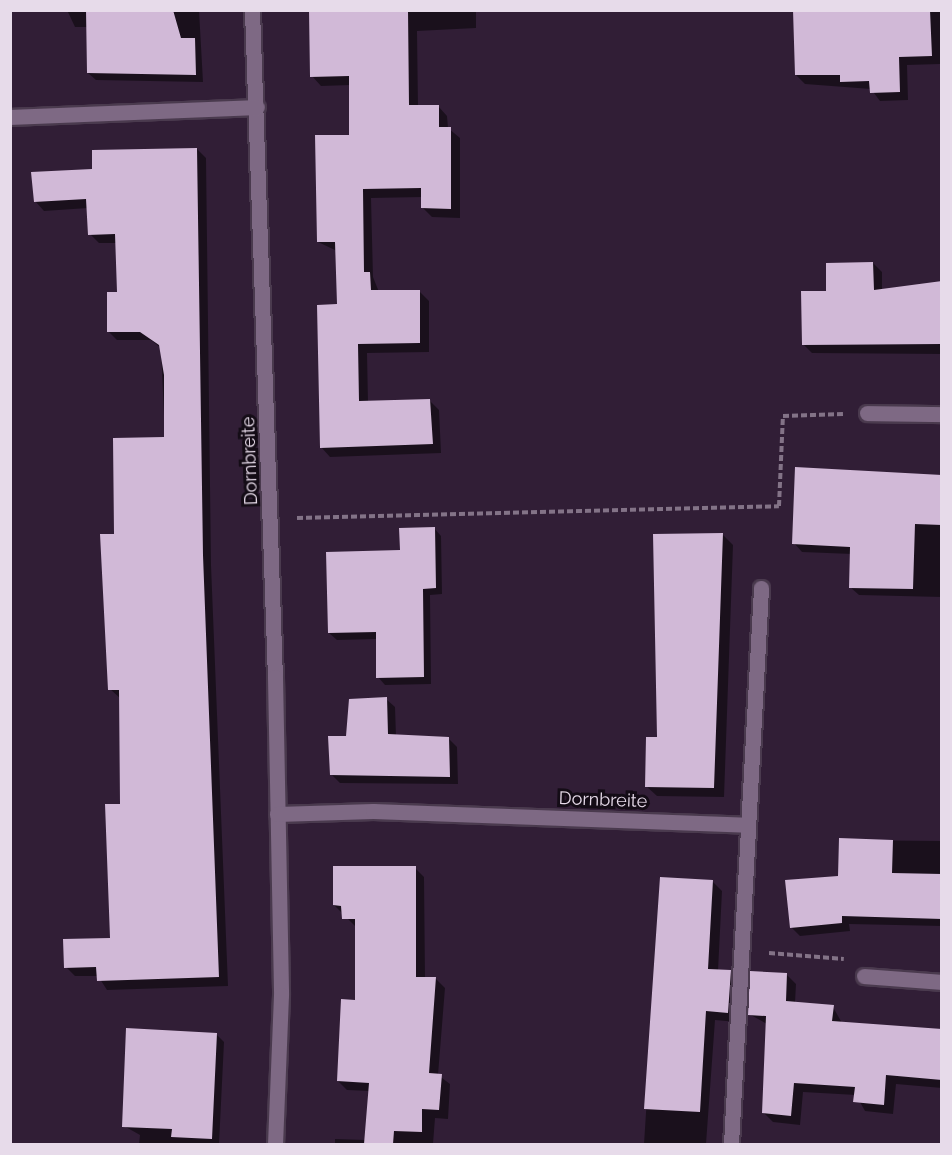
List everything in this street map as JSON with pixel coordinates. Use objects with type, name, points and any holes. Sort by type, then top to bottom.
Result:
[{"type":"street","name":"Dornbreite","points":[[252,10],[271,519],[281,995],[275,1144]]},
{"type":"street","points":[[10,117],[256,107]]},
{"type":"street","points":[[867,414],[942,414]]},
{"type":"street","points":[[731,1144],[761,588]]},
{"type":"street","name":"Dornbreite","points":[[277,814],[373,811],[747,825]]},
{"type":"street","points":[[864,976],[942,982]]},
{"type":"path","points":[[271,519],[779,506],[783,416],[867,414]]},
{"type":"path","points":[[769,942],[769,953],[850,959],[864,976]]},
{"type":"building","points":[[86,10],[173,10],[181,38],[195,38],[196,75],[87,73]]},
{"type":"building","points":[[309,10],[408,10],[409,105],[439,105],[439,127],[451,127],[451,209],[421,208],[421,188],[363,189],[364,272],[370,272],[371,290],[420,290],[420,343],[358,344],[359,401],[430,399],[433,444],[320,448],[317,305],[337,304],[335,242],[317,242],[315,135],[349,135],[349,76],[310,77]]},
{"type":"building","points":[[793,10],[930,10],[932,56],[899,57],[900,92],[870,93],[869,81],[840,82],[840,75],[795,75]]},
{"type":"building","points":[[197,148],[203,555],[219,977],[97,981],[96,967],[64,968],[63,939],[110,938],[105,804],[120,804],[119,690],[108,690],[100,534],[114,534],[113,438],[164,437],[164,375],[159,345],[140,332],[107,332],[107,292],[117,292],[115,234],[88,235],[86,199],[34,202],[31,172],[92,169],[92,150]]},
{"type":"building","points":[[873,262],[874,290],[942,281],[942,344],[802,345],[801,291],[826,291],[826,263]]},
{"type":"building","points":[[795,467],[942,475],[942,525],[915,524],[913,589],[849,588],[850,547],[792,544]]},
{"type":"building","points":[[435,527],[436,588],[423,589],[424,677],[376,678],[376,632],[328,633],[326,552],[400,550],[399,528]]},
{"type":"building","points":[[723,533],[714,788],[645,787],[646,737],[657,737],[653,534]]},
{"type":"building","points":[[387,697],[388,734],[449,737],[450,777],[330,775],[328,736],[346,736],[349,699]]},
{"type":"building","points":[[839,838],[893,840],[892,873],[942,874],[942,919],[842,916],[842,923],[790,928],[785,880],[838,876]]},
{"type":"building","points":[[333,866],[416,866],[416,977],[436,977],[429,1073],[442,1074],[439,1110],[422,1109],[422,1132],[394,1131],[393,1144],[364,1144],[369,1083],[337,1081],[341,999],[355,1000],[355,919],[342,919],[341,906],[333,905]]},
{"type":"building","points":[[660,877],[713,880],[708,969],[731,970],[728,1013],[706,1011],[700,1112],[644,1109]]},
{"type":"building","points":[[750,971],[787,973],[786,1001],[834,1005],[832,1021],[942,1029],[942,1080],[886,1075],[884,1105],[853,1102],[855,1087],[794,1083],[791,1116],[762,1113],[766,1016],[748,1015]]},
{"type":"building","points":[[126,1028],[217,1033],[212,1139],[171,1137],[172,1129],[122,1127]]}]
